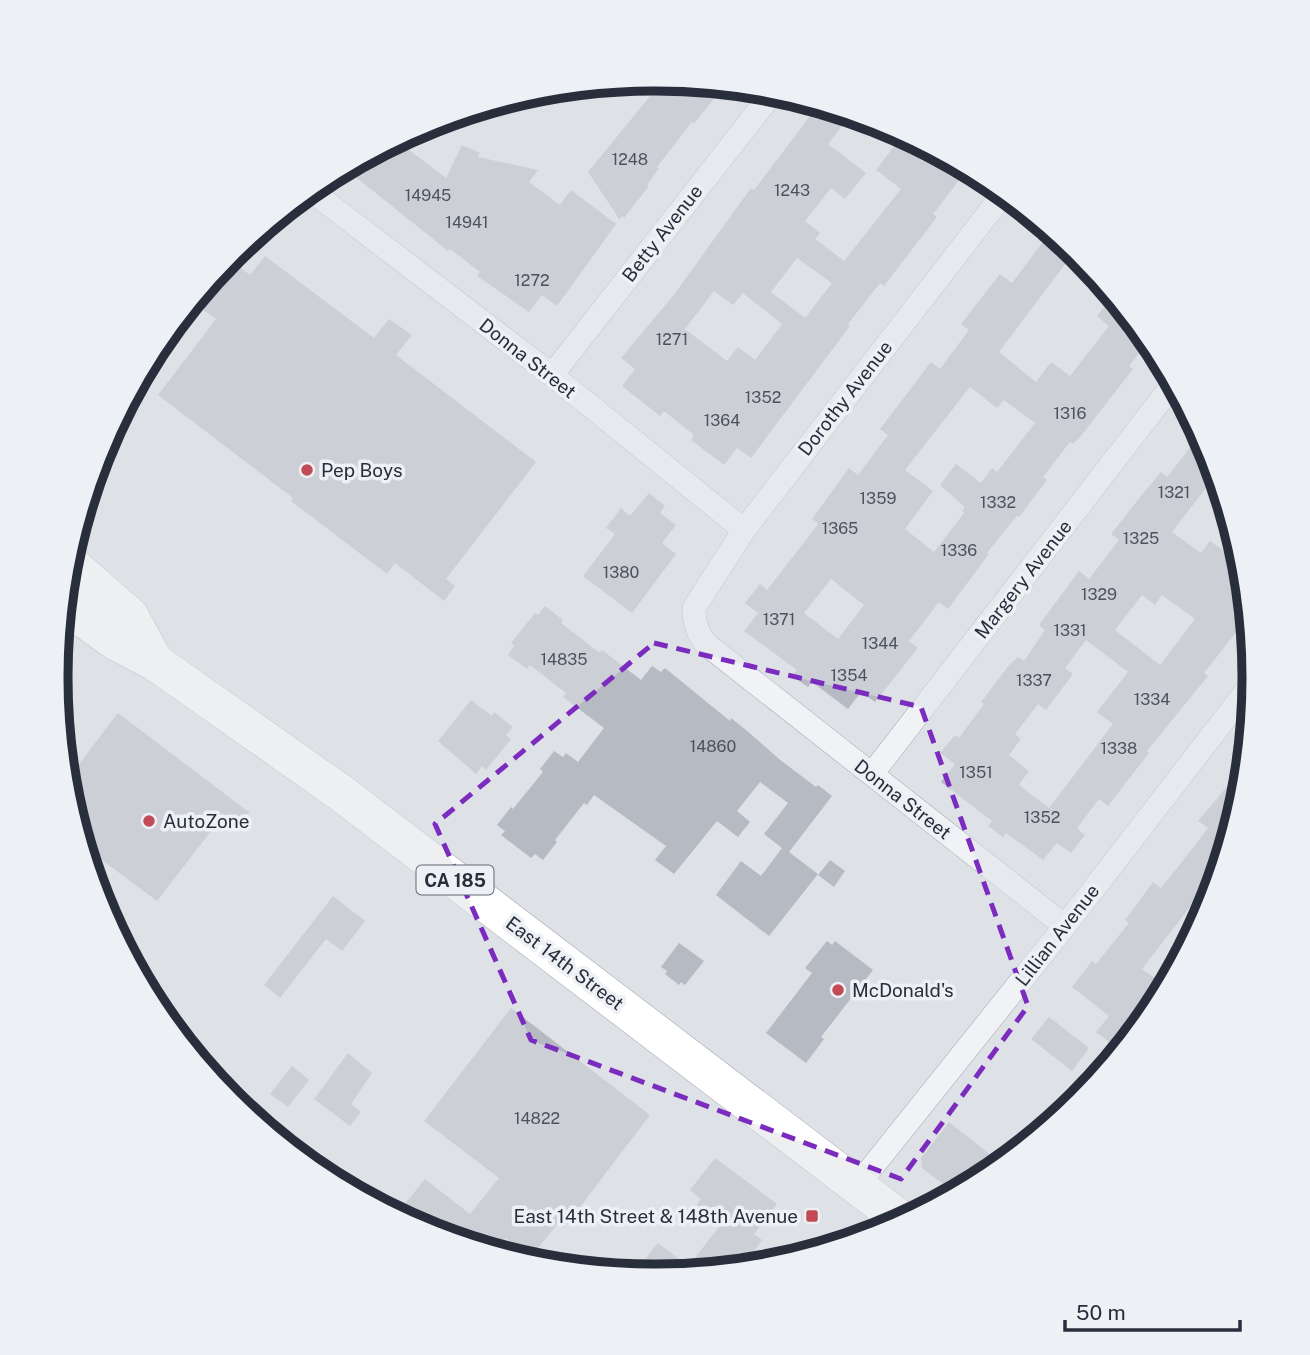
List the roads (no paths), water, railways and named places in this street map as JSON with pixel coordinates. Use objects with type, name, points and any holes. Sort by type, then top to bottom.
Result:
[{"type":"main road","name":"East 14th Street","points":[[79,570],[130,616],[155,662]]},
{"type":"main road","name":"East 14th Street","points":[[72,611],[116,642],[155,662],[341,793],[893,1214]]},
{"type":"street","name":"Betty Avenue","points":[[552,375],[765,101]]},
{"type":"street","name":"Donna Street","points":[[319,197],[552,375],[744,530]]},
{"type":"street","name":"Dorothy Avenue","points":[[694,608],[744,530],[997,201]]},
{"type":"street","name":"Margery Avenue","points":[[872,774],[1167,392]]},
{"type":"street","name":"Donna Street","points":[[694,608],[698,634],[706,644],[1065,926]]},
{"type":"street","name":"Lillian Avenue","points":[[857,1186],[1065,926],[1240,715]]},
{"type":"place","name":"Pep Boys","points":[[307,470]]},
{"type":"place","name":"AutoZone","points":[[149,821]]},
{"type":"place","name":"McDonald's","points":[[838,990]]},
{"type":"place","name":"East 14th Street & 148th Avenue","points":[[812,1216]]}]
